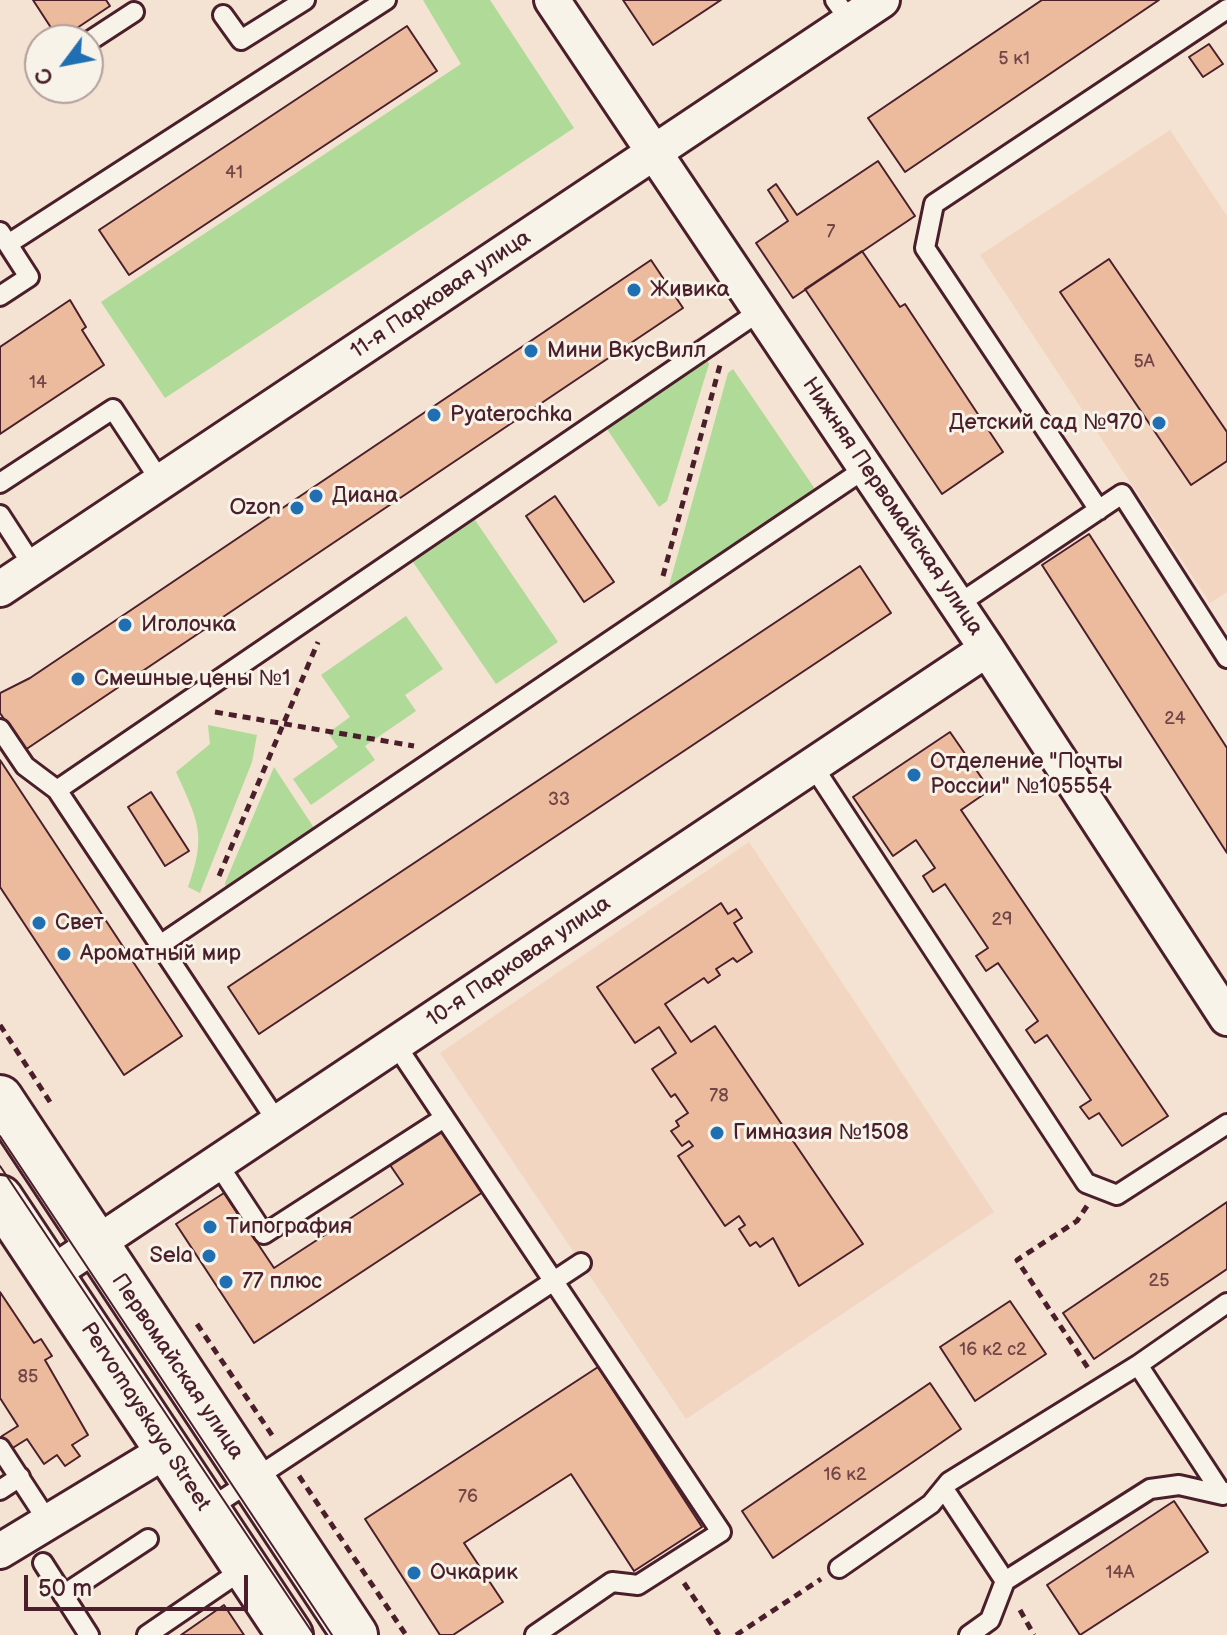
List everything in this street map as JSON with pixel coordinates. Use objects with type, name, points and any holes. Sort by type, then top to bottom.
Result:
[{"type":"main road","name":"Первомайская улица","points":[[0,1098],[95,1245],[269,1468],[355,1635]]},
{"type":"main road","name":"Pervomayskaya Street","points":[[0,1198],[290,1635]]},
{"type":"street","name":"Нижняя Первомайская улица","points":[[552,0],[987,649],[1227,1018]]},
{"type":"street","name":"11-я Парковая улица","points":[[0,589],[654,152],[843,11],[882,0]]},
{"type":"street","name":"10-я Парковая улица","points":[[51,1274],[987,649]]},
{"type":"street","points":[[0,1551],[167,1450]]},
{"type":"lane","points":[[223,15],[241,40],[305,0]]},
{"type":"lane","points":[[0,296],[29,277],[4,238],[386,0]]},
{"type":"lane","points":[[1099,510],[925,248],[934,204],[1227,9]]},
{"type":"lane","points":[[104,32],[134,12]]},
{"type":"lane","points":[[57,790],[760,311]]},
{"type":"lane","points":[[0,483],[113,409],[161,482]]},
{"type":"lane","points":[[160,945],[866,468]]},
{"type":"lane","points":[[957,605],[1122,494],[1227,658]]},
{"type":"lane","points":[[0,515],[33,566]]},
{"type":"lane","points":[[0,729],[25,766],[57,790],[278,1123]]},
{"type":"lane","points":[[813,766],[1086,1183],[1117,1195],[1227,1124]]},
{"type":"lane","points":[[396,1045],[721,1532],[638,1585],[612,1582],[535,1635]]},
{"type":"lane","points":[[218,1164],[264,1234],[444,1118]]},
{"type":"lane","points":[[207,1510],[581,1263]]},
{"type":"lane","points":[[839,1568],[931,1504],[949,1482],[1138,1365],[1227,1303]]},
{"type":"lane","points":[[1138,1365],[1225,1493]]},
{"type":"lane","points":[[0,1448],[47,1520]]},
{"type":"lane","points":[[0,1490],[20,1477]]},
{"type":"lane","points":[[969,1635],[990,1620],[1005,1581],[1150,1489],[1179,1485],[1225,1493]]},
{"type":"lane","points":[[944,1489],[1005,1581]]},
{"type":"lane","points":[[63,1595],[148,1539]]},
{"type":"lane","points":[[43,1563],[89,1635]]},
{"type":"lane","points":[[147,1635],[245,1568]]},
{"type":"path","points":[[654,612],[729,332]]},
{"type":"path","points":[[201,917],[335,601]]},
{"type":"path","points":[[180,706],[447,751]]},
{"type":"path","points":[[0,1025],[52,1104]]},
{"type":"path","points":[[1098,1188],[1077,1221],[1017,1260],[1102,1388]]},
{"type":"path","points":[[193,1317],[269,1468],[406,1635]]},
{"type":"path","points":[[672,1563],[719,1635]]},
{"type":"path","points":[[736,1635],[839,1568]]},
{"type":"shaded area","name":"Детский сад №970","points":[[1170,130],[1227,216],[1227,592],[1210,603],[980,255]]},
{"type":"shaded area","name":"Гимназия №1508","points":[[749,842],[994,1212],[686,1419],[440,1053]]},
{"type":"green space","points":[[423,0],[490,0],[574,128],[165,398],[101,302],[461,64]]},
{"type":"green space","points":[[706,358],[709,364],[667,501],[659,507],[607,429]]},
{"type":"green space","points":[[733,369],[817,492],[677,588],[669,586],[728,373]]},
{"type":"green space","points":[[475,520],[558,642],[496,684],[413,562]]},
{"type":"green space","points":[[406,616],[443,669],[405,695],[416,711],[365,746],[375,760],[311,805],[293,779],[338,747],[328,733],[350,717],[321,675]]},
{"type":"green space","points":[[208,725],[257,735],[252,762],[200,893],[188,887],[197,854],[197,828],[176,772],[210,744]]},
{"type":"green space","points":[[274,767],[316,831],[226,892],[225,883]]},
{"type":"building","points":[[33,0],[106,0],[110,6],[83,24],[49,24]]},
{"type":"building","points":[[623,0],[721,0],[653,45]]},
{"type":"building","points":[[1042,0],[1159,0],[905,172],[868,118]]},
{"type":"building","points":[[407,26],[437,71],[129,275],[99,230]]},
{"type":"building","points":[[1209,44],[1223,64],[1203,77],[1189,57]]},
{"type":"building","points":[[878,161],[915,216],[793,298],[756,243],[788,221],[768,190],[776,184],[797,215]]},
{"type":"building","points":[[862,251],[900,307],[905,304],[1003,452],[942,494],[805,289]]},
{"type":"building","points":[[1109,259],[1227,432],[1227,461],[1191,485],[1060,292]]},
{"type":"building","points":[[651,260],[683,308],[25,750],[0,713],[0,693],[30,678]]},
{"type":"building","points":[[70,300],[86,327],[82,330],[104,365],[0,434],[0,347]]},
{"type":"building","points":[[555,496],[614,582],[584,602],[526,516]]},
{"type":"building","points":[[1089,534],[1227,748],[1227,853],[1042,565]]},
{"type":"building","points":[[860,566],[891,613],[259,1034],[228,987]]},
{"type":"building","points":[[950,732],[990,790],[961,810],[1168,1116],[1122,1146],[1099,1113],[1089,1119],[1080,1107],[1091,1100],[1047,1035],[1035,1043],[1026,1030],[1038,1021],[998,963],[986,971],[976,956],[988,948],[945,884],[933,892],[923,876],[935,868],[916,840],[893,856],[853,797]]},
{"type":"building","points":[[0,760],[182,1036],[124,1075],[0,887]]},
{"type":"building","points":[[151,792],[189,851],[165,866],[128,807]]},
{"type":"building","points":[[721,903],[728,914],[736,909],[742,918],[734,923],[752,952],[737,962],[733,958],[716,969],[720,975],[708,983],[704,978],[665,1004],[691,1042],[715,1026],[863,1244],[799,1286],[773,1238],[760,1247],[756,1242],[750,1246],[739,1229],[745,1225],[739,1216],[725,1226],[678,1156],[693,1146],[689,1141],[682,1146],[671,1131],[679,1126],[676,1121],[688,1113],[675,1094],[671,1097],[652,1069],[676,1053],[659,1027],[635,1043],[597,987]]},
{"type":"building","points":[[442,1130],[483,1192],[254,1343],[176,1224],[224,1193],[274,1268],[403,1184],[390,1165]]},
{"type":"building","points":[[1227,1202],[1227,1269],[1094,1359],[1063,1313]]},
{"type":"building","points":[[0,1292],[34,1343],[41,1339],[52,1356],[45,1360],[88,1435],[72,1445],[80,1456],[65,1466],[57,1455],[44,1464],[27,1439],[11,1449],[2,1436],[18,1426],[0,1398]]},
{"type":"building","points":[[1010,1301],[1046,1354],[975,1401],[940,1347]]},
{"type":"building","points":[[598,1367],[702,1527],[634,1571],[571,1474],[464,1543],[503,1602],[453,1635],[440,1635],[365,1519]]},
{"type":"building","points":[[930,1383],[961,1429],[773,1558],[742,1511]]},
{"type":"building","points":[[1174,1501],[1208,1552],[1080,1635],[1047,1585]]},
{"type":"building","points":[[224,1605],[244,1635],[181,1635]]},
{"type":"tram line","points":[[0,1136],[332,1635]]},
{"type":"tram line","points":[[0,1166],[314,1635]]},
{"type":"place","name":"Живика","points":[[634,290]]},
{"type":"place","name":"Мини ВкусВилл","points":[[531,351]]},
{"type":"place","name":"Pyaterochka","points":[[434,415]]},
{"type":"place","name":"Детский сад №970","points":[[1159,423]]},
{"type":"place","name":"Диана","points":[[316,496]]},
{"type":"place","name":"Ozon","points":[[297,508]]},
{"type":"place","name":"Иголочка","points":[[125,625]]},
{"type":"place","name":"Смешные цены №1","points":[[78,679]]},
{"type":"place","name":"Отделение \"Почты России\" №105554","points":[[914,775]]},
{"type":"place","name":"Свет","points":[[39,923]]},
{"type":"place","name":"Ароматный мир","points":[[64,954]]},
{"type":"place","name":"Гимназия №1508","points":[[717,1133]]},
{"type":"place","name":"Типография","points":[[210,1227]]},
{"type":"place","name":"Sela","points":[[209,1256]]},
{"type":"place","name":"77 плюс","points":[[226,1282]]},
{"type":"place","name":"Очкарик","points":[[414,1573]]}]
